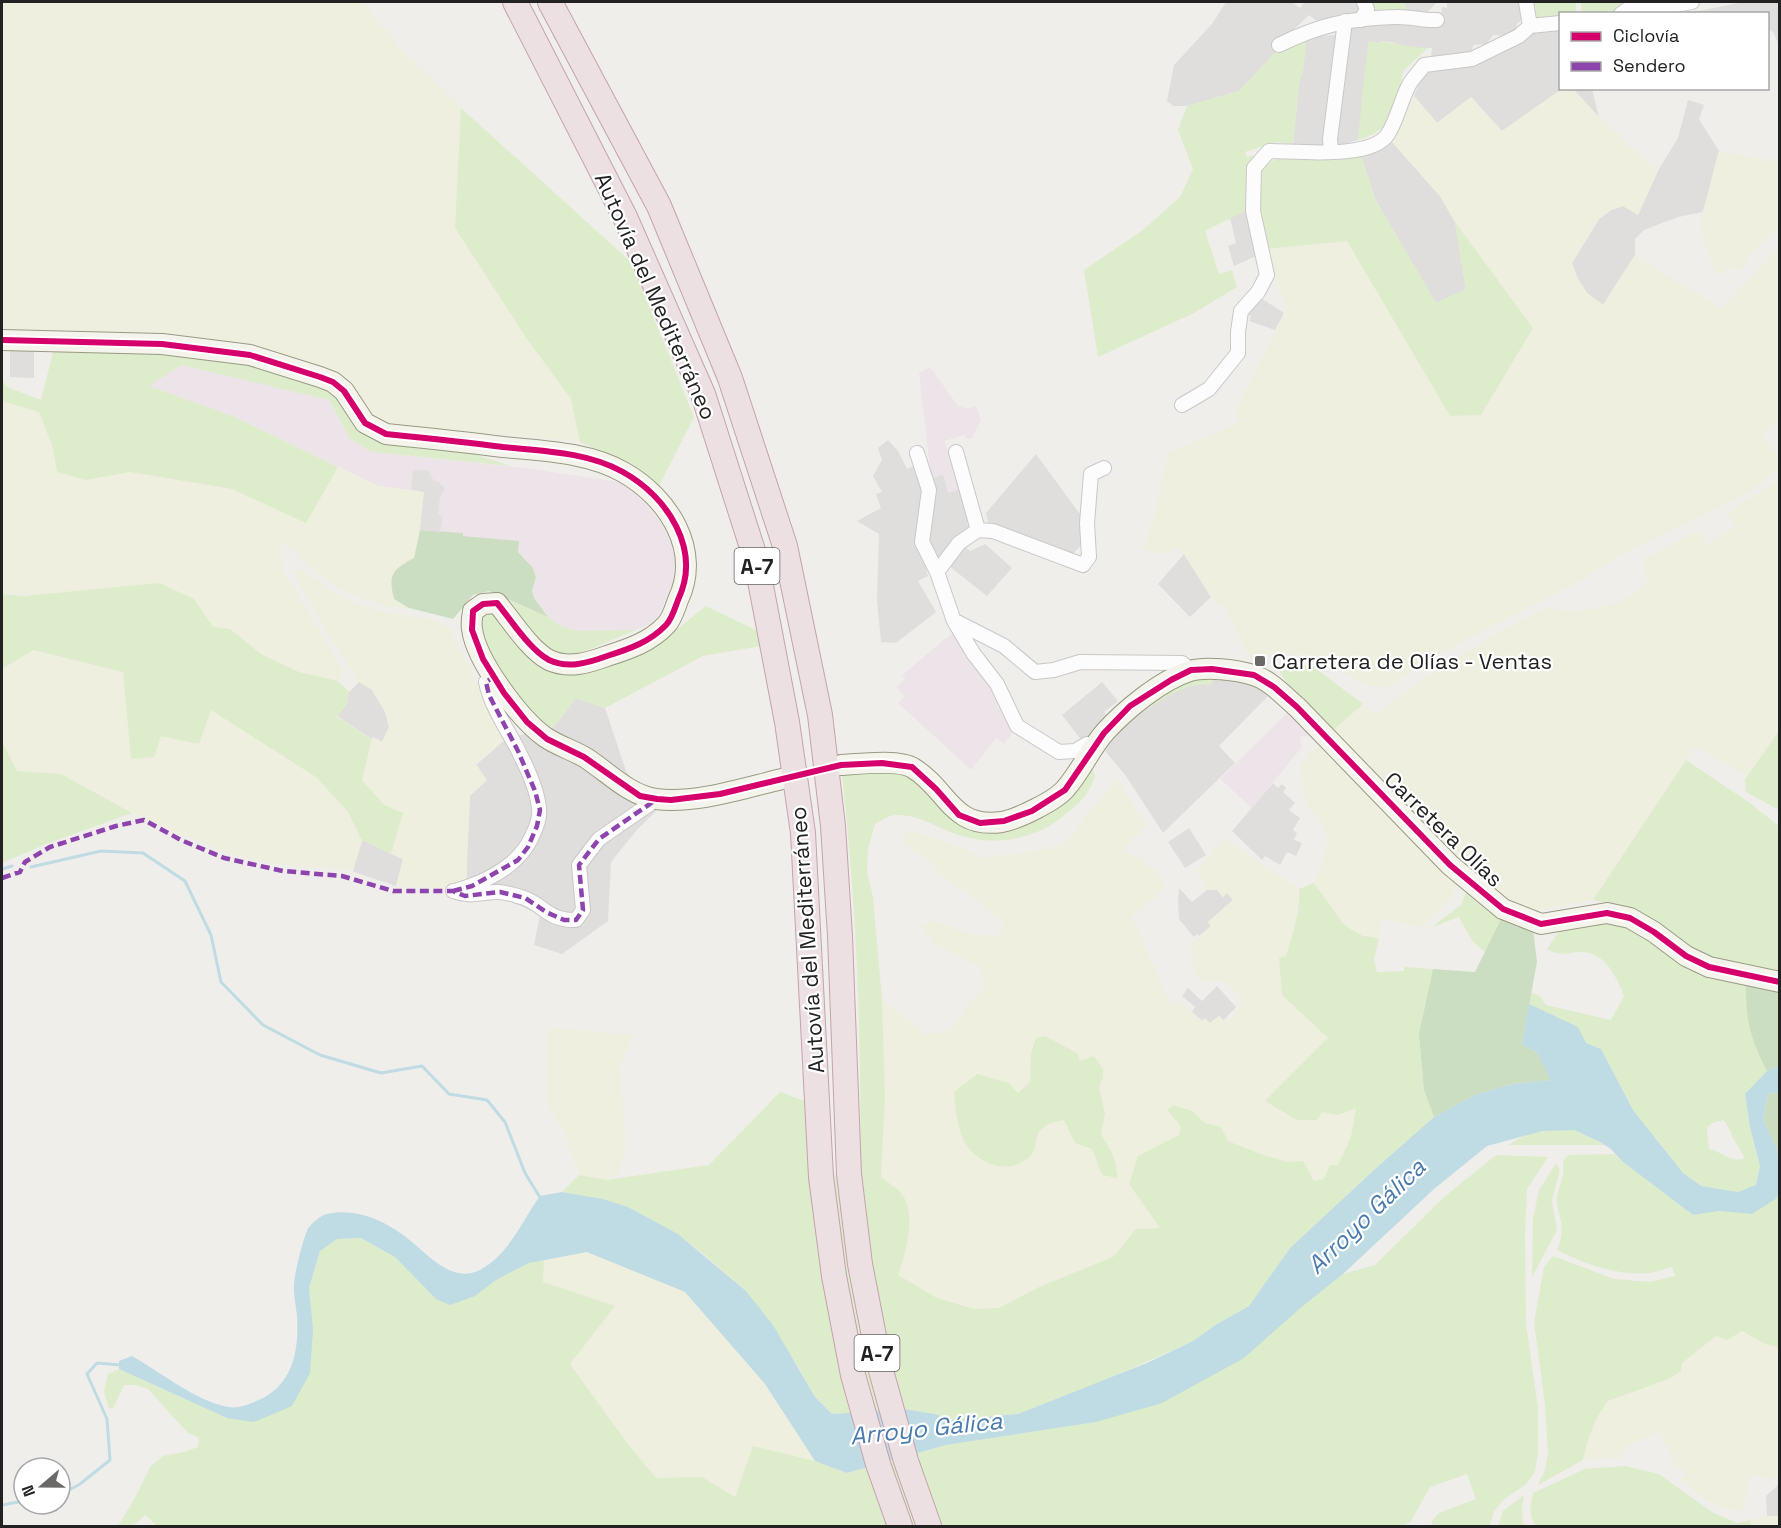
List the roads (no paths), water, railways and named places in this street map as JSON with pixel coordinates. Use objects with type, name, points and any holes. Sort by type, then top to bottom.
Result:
[{"type":"highway","name":"Autovía del Mediterráneo","points":[[515,2],[625,217],[703,393],[756,560],[787,722],[803,833],[821,1177],[834,1276],[853,1375],[878,1464],[900,1527]]},
{"type":"highway","name":"Autovía del Mediterráneo","points":[[550,2],[659,206],[730,378],[785,546],[820,715],[833,826],[840,936],[849,1174],[860,1264],[880,1367],[906,1461],[929,1527]]},
{"type":"main road","points":[[2,340],[162,344],[250,355],[333,382],[344,391],[364,423],[386,434],[553,452],[592,459],[622,471],[648,490],[674,521],[682,538],[687,571],[684,587],[668,623],[646,641],[586,664],[566,664],[549,660],[529,642],[497,603],[483,604],[473,611],[472,630],[483,659],[526,722],[547,739],[584,757],[640,796],[670,800],[720,794],[782,779]]},
{"type":"main road","name":"Carretera Olías","points":[[1191,670],[1212,669],[1254,675],[1274,687],[1297,707],[1450,865],[1503,909],[1541,924],[1607,913],[1630,918],[1654,932],[1686,956],[1709,967],[1779,982]]},
{"type":"main road","points":[[841,765],[882,763],[912,767],[959,814],[980,823],[1004,821],[1032,811],[1065,790],[1104,733],[1130,706],[1191,670]]},
{"type":"street","points":[[1361,20],[1367,9],[1364,2]]},
{"type":"street","points":[[1526,2],[1530,26]]},
{"type":"street","points":[[1624,12],[1632,6],[1649,10],[1692,2]]},
{"type":"street","points":[[1279,45],[1303,33],[1345,21],[1394,17],[1408,17],[1424,21],[1437,20]]},
{"type":"street","points":[[1331,152],[1330,139],[1345,21]]},
{"type":"street","points":[[1182,405],[1209,389],[1238,353],[1241,311],[1258,292],[1267,276],[1253,211],[1254,168],[1269,151],[1331,152],[1371,147],[1387,136],[1410,84],[1424,65],[1472,59],[1519,36],[1530,26],[1559,23]]},
{"type":"street","points":[[956,452],[978,530]]},
{"type":"street","points":[[917,453],[929,490],[922,542],[954,621],[997,684],[1017,726],[1059,752],[1075,751],[1087,744],[1094,748]]},
{"type":"street","points":[[936,572],[959,543],[978,530],[993,531],[1083,565],[1089,557],[1087,523],[1091,474],[1104,468]]},
{"type":"street","points":[[954,621],[1004,646],[1035,672],[1054,670],[1080,662],[1182,663],[1191,670]]},
{"type":"street","points":[[494,676],[486,682],[489,695],[518,751],[535,791],[540,810],[537,826],[528,847],[518,860],[472,886],[453,891],[465,896],[500,892],[525,898],[546,912],[564,920],[576,920],[583,910],[579,866],[599,839],[657,799]]},
{"type":"water","points":[[1529,1004],[1578,1027],[1586,1043],[1601,1049],[1633,1110],[1683,1173],[1701,1186],[1738,1192],[1756,1185],[1760,1166],[1750,1127],[1745,1094],[1767,1071],[1779,1066],[1779,1092],[1768,1094],[1763,1120],[1776,1147],[1779,1164],[1777,1198],[1752,1214],[1719,1211],[1693,1215],[1623,1162],[1611,1149],[1574,1130],[1543,1131],[1487,1146],[1434,1189],[1343,1274],[1244,1358],[1162,1403],[1096,1422],[946,1445],[847,1473],[815,1461],[765,1384],[685,1292],[587,1252],[529,1263],[496,1280],[475,1296],[450,1305],[436,1299],[395,1257],[361,1238],[337,1239],[320,1251],[309,1288],[313,1330],[310,1373],[292,1406],[254,1422],[227,1418],[119,1369],[119,1361],[132,1356],[179,1386],[216,1404],[237,1407],[251,1404],[282,1383],[292,1363],[297,1340],[294,1292],[296,1272],[307,1231],[319,1218],[327,1214],[348,1212],[367,1216],[395,1229],[451,1271],[462,1274],[473,1273],[485,1267],[502,1252],[540,1196],[562,1192],[603,1199],[628,1207],[678,1234],[746,1291],[773,1325],[815,1397],[832,1414],[904,1409],[935,1414],[952,1420],[1018,1414],[1147,1363],[1193,1341],[1249,1306],[1290,1248],[1434,1117],[1475,1095],[1512,1084],[1551,1080],[1537,1053],[1522,1044]]},
{"type":"waterway","points":[[31,867],[101,851],[143,853],[185,881],[211,935],[221,982],[263,1025],[320,1055],[381,1073],[422,1066],[449,1094],[487,1100],[505,1122],[525,1173],[541,1199]]},
{"type":"waterway","points":[[2,869],[12,866]]},
{"type":"waterway","name":"Arroyo Gálica","points":[[72,1488],[110,1460],[107,1419],[87,1374],[97,1363],[121,1365]]},
{"type":"waterway","name":"Arroyo Gálica","points":[[2,1505],[12,1503]]},
{"type":"place","name":"Carretera de Olías - Ventas","points":[[1260,661]]}]
